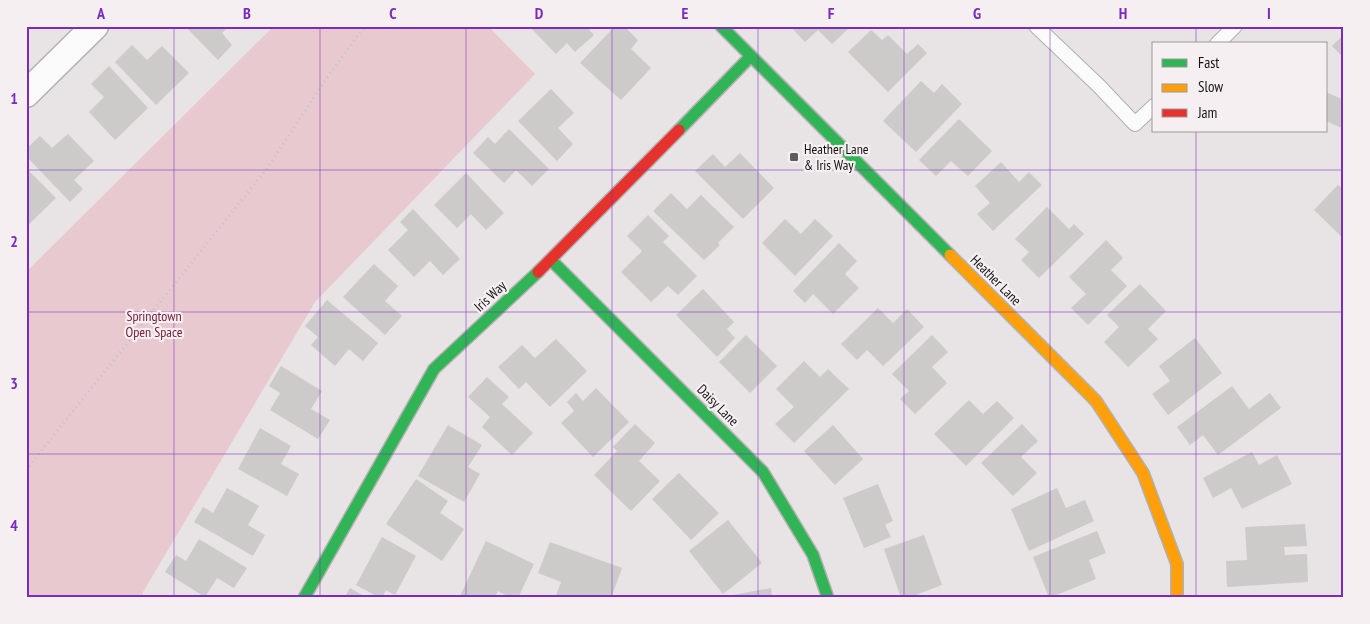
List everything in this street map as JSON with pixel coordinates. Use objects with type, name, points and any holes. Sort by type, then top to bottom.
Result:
[{"type":"street","points":[[26,94],[96,26]]},
{"type":"street","name":"Heather Lane","points":[[721,26],[1096,401],[1143,473],[1177,564],[1178,598]]},
{"type":"street","name":"Iris Way","points":[[304,598],[434,369],[551,260],[751,56]]},
{"type":"street","name":"Daisy Lane","points":[[551,260],[763,472],[813,555],[828,598]]},
{"type":"lane","points":[[1036,26],[1099,86],[1135,124],[1152,108]]},
{"type":"lane","points":[[1219,42],[1235,26]]},
{"type":"path","points":[[26,470],[268,167],[326,79],[360,32],[369,26]]},
{"type":"green space","name":"Springtown Open Space","points":[[274,26],[488,26],[535,74],[315,302],[143,592],[142,598],[26,598],[26,272]]},
{"type":"building","points":[[185,26],[229,26],[222,33],[232,45],[218,60]]},
{"type":"building","points":[[529,26],[586,26],[594,35],[575,52],[567,43],[556,54]]},
{"type":"building","points":[[615,26],[624,26],[638,40],[631,49],[651,68],[621,100],[580,63]]},
{"type":"building","points":[[790,26],[851,26],[832,44],[818,30],[805,42]]},
{"type":"building","points":[[871,30],[882,40],[888,35],[907,54],[918,44],[927,53],[888,92],[848,52]]},
{"type":"building","points":[[1344,34],[1344,58],[1332,46]]},
{"type":"building","points":[[132,45],[147,60],[162,46],[189,73],[156,105],[115,62]]},
{"type":"building","points":[[109,66],[148,108],[115,140],[89,112],[104,97],[91,84]]},
{"type":"building","points":[[921,81],[934,93],[942,84],[962,104],[916,152],[883,121]]},
{"type":"building","points":[[551,89],[574,113],[558,128],[573,144],[557,161],[518,121]]},
{"type":"building","points":[[1328,93],[1344,100],[1344,129],[1328,122]]},
{"type":"building","points":[[959,119],[992,151],[968,176],[951,161],[936,176],[919,160]]},
{"type":"building","points":[[509,129],[549,169],[532,186],[516,170],[504,183],[473,153],[488,137],[495,144]]},
{"type":"building","points":[[68,134],[94,161],[74,180],[83,189],[70,202],[26,156],[26,149],[40,136],[52,148]]},
{"type":"building","points":[[740,153],[774,188],[743,219],[695,171],[713,154],[725,167]]},
{"type":"building","points":[[1001,162],[1019,182],[1029,172],[1042,185],[993,231],[977,214],[990,203],[975,186]]},
{"type":"building","points":[[26,168],[56,198],[26,227]]},
{"type":"building","points":[[466,173],[504,213],[486,230],[471,214],[457,228],[434,205]]},
{"type":"building","points":[[1338,185],[1344,190],[1344,239],[1314,210]]},
{"type":"building","points":[[671,193],[687,209],[701,195],[734,227],[718,243],[720,245],[704,260],[653,211]]},
{"type":"building","points":[[1047,207],[1069,229],[1074,224],[1084,234],[1039,278],[1021,260],[1029,252],[1015,239]]},
{"type":"building","points":[[413,209],[460,259],[443,275],[430,261],[414,277],[388,250],[408,230],[400,222]]},
{"type":"building","points":[[648,215],[669,236],[663,242],[697,276],[678,295],[668,286],[651,302],[621,272],[642,251],[627,236]]},
{"type":"building","points":[[785,219],[801,234],[815,219],[833,236],[795,276],[762,243]]},
{"type":"building","points":[[1106,240],[1123,258],[1111,270],[1127,286],[1088,325],[1071,308],[1086,294],[1069,277]]},
{"type":"building","points":[[839,243],[857,261],[845,274],[859,288],[833,314],[813,294],[805,303],[793,291]]},
{"type":"building","points":[[374,264],[398,286],[385,301],[402,316],[385,335],[343,297]]},
{"type":"building","points":[[1140,284],[1166,311],[1148,329],[1158,339],[1128,367],[1104,342],[1119,327],[1107,315]]},
{"type":"building","points":[[703,289],[734,322],[727,329],[735,338],[717,357],[676,315]]},
{"type":"building","points":[[327,300],[378,343],[363,361],[349,349],[335,366],[311,345],[318,337],[305,326]]},
{"type":"building","points":[[878,308],[893,323],[907,309],[924,327],[883,366],[867,350],[857,360],[841,344]]},
{"type":"building","points":[[746,335],[777,366],[750,393],[719,362]]},
{"type":"building","points":[[932,335],[948,352],[932,367],[947,383],[915,414],[900,399],[909,391],[892,374]]},
{"type":"building","points":[[1195,338],[1222,373],[1168,415],[1152,394],[1170,381],[1159,366]]},
{"type":"building","points":[[556,339],[587,371],[550,407],[526,382],[519,389],[498,367],[522,345],[535,358]]},
{"type":"building","points":[[804,361],[820,377],[828,369],[849,389],[794,443],[775,424],[794,407],[776,389]]},
{"type":"building","points":[[281,366],[322,391],[311,409],[330,420],[318,439],[270,410],[280,393],[269,386]]},
{"type":"building","points":[[487,377],[509,397],[502,404],[533,433],[512,455],[482,427],[490,417],[468,397]]},
{"type":"building","points":[[1232,386],[1249,409],[1270,393],[1281,408],[1218,455],[1203,435],[1190,445],[1177,427]]},
{"type":"building","points":[[596,388],[629,422],[593,457],[561,423],[574,411],[567,402],[576,393],[583,401]]},
{"type":"building","points":[[969,400],[983,414],[997,401],[1014,418],[966,466],[934,434]]},
{"type":"building","points":[[635,424],[655,443],[639,461],[660,481],[631,511],[594,475],[617,451],[613,447]]},
{"type":"building","points":[[1022,424],[1038,441],[1021,457],[1037,473],[1013,496],[981,463]]},
{"type":"building","points":[[448,425],[482,445],[468,467],[480,474],[464,502],[418,476]]},
{"type":"building","points":[[833,425],[863,459],[835,485],[804,451]]},
{"type":"building","points":[[260,428],[291,446],[281,464],[299,474],[287,496],[238,469]]},
{"type":"building","points":[[1252,452],[1259,465],[1277,455],[1292,484],[1242,509],[1231,488],[1213,498],[1203,478]]},
{"type":"building","points":[[679,473],[719,513],[691,540],[652,499]]},
{"type":"building","points":[[416,479],[448,501],[440,513],[464,529],[442,561],[386,524]]},
{"type":"building","points":[[878,484],[893,521],[885,525],[891,537],[864,548],[843,498]]},
{"type":"building","points":[[227,488],[259,506],[248,525],[265,535],[253,556],[194,522],[203,507],[213,513]]},
{"type":"building","points":[[1057,488],[1066,508],[1085,500],[1094,521],[1029,551],[1011,509]]},
{"type":"building","points":[[728,520],[762,563],[723,594],[689,551]]},
{"type":"building","points":[[1305,524],[1307,546],[1284,547],[1285,555],[1307,554],[1308,582],[1227,587],[1226,561],[1247,560],[1245,527]]},
{"type":"building","points":[[1097,531],[1106,553],[1089,560],[1096,579],[1049,598],[1033,557]]},
{"type":"building","points":[[924,535],[942,585],[908,598],[901,598],[884,549]]},
{"type":"building","points":[[382,537],[416,556],[395,595],[386,590],[382,598],[380,598],[356,585]]},
{"type":"building","points":[[199,539],[247,568],[234,588],[217,578],[205,597],[165,572],[176,555],[186,561]]},
{"type":"building","points":[[486,541],[534,564],[518,598],[511,598],[498,591],[494,598],[459,598]]},
{"type":"building","points":[[550,542],[622,568],[611,598],[555,598],[561,582],[538,573]]},
{"type":"building","points":[[350,588],[367,598],[344,598]]},
{"type":"building","points":[[771,588],[772,598],[733,598],[733,595]]},
{"type":"traffic: fast","points":[[721,26],[950,255]]},
{"type":"traffic: fast","points":[[679,130],[751,56]]},
{"type":"traffic: fast","points":[[551,260],[763,472],[813,555],[828,598]]},
{"type":"traffic: fast","points":[[304,598],[434,369],[538,272]]},
{"type":"traffic: slow","points":[[950,255],[1096,401],[1143,473],[1177,564],[1177,598]]},
{"type":"traffic: jam","points":[[538,272],[679,130]]},
{"type":"place","name":"Heather Lane & Iris Way","points":[[794,157]]}]
